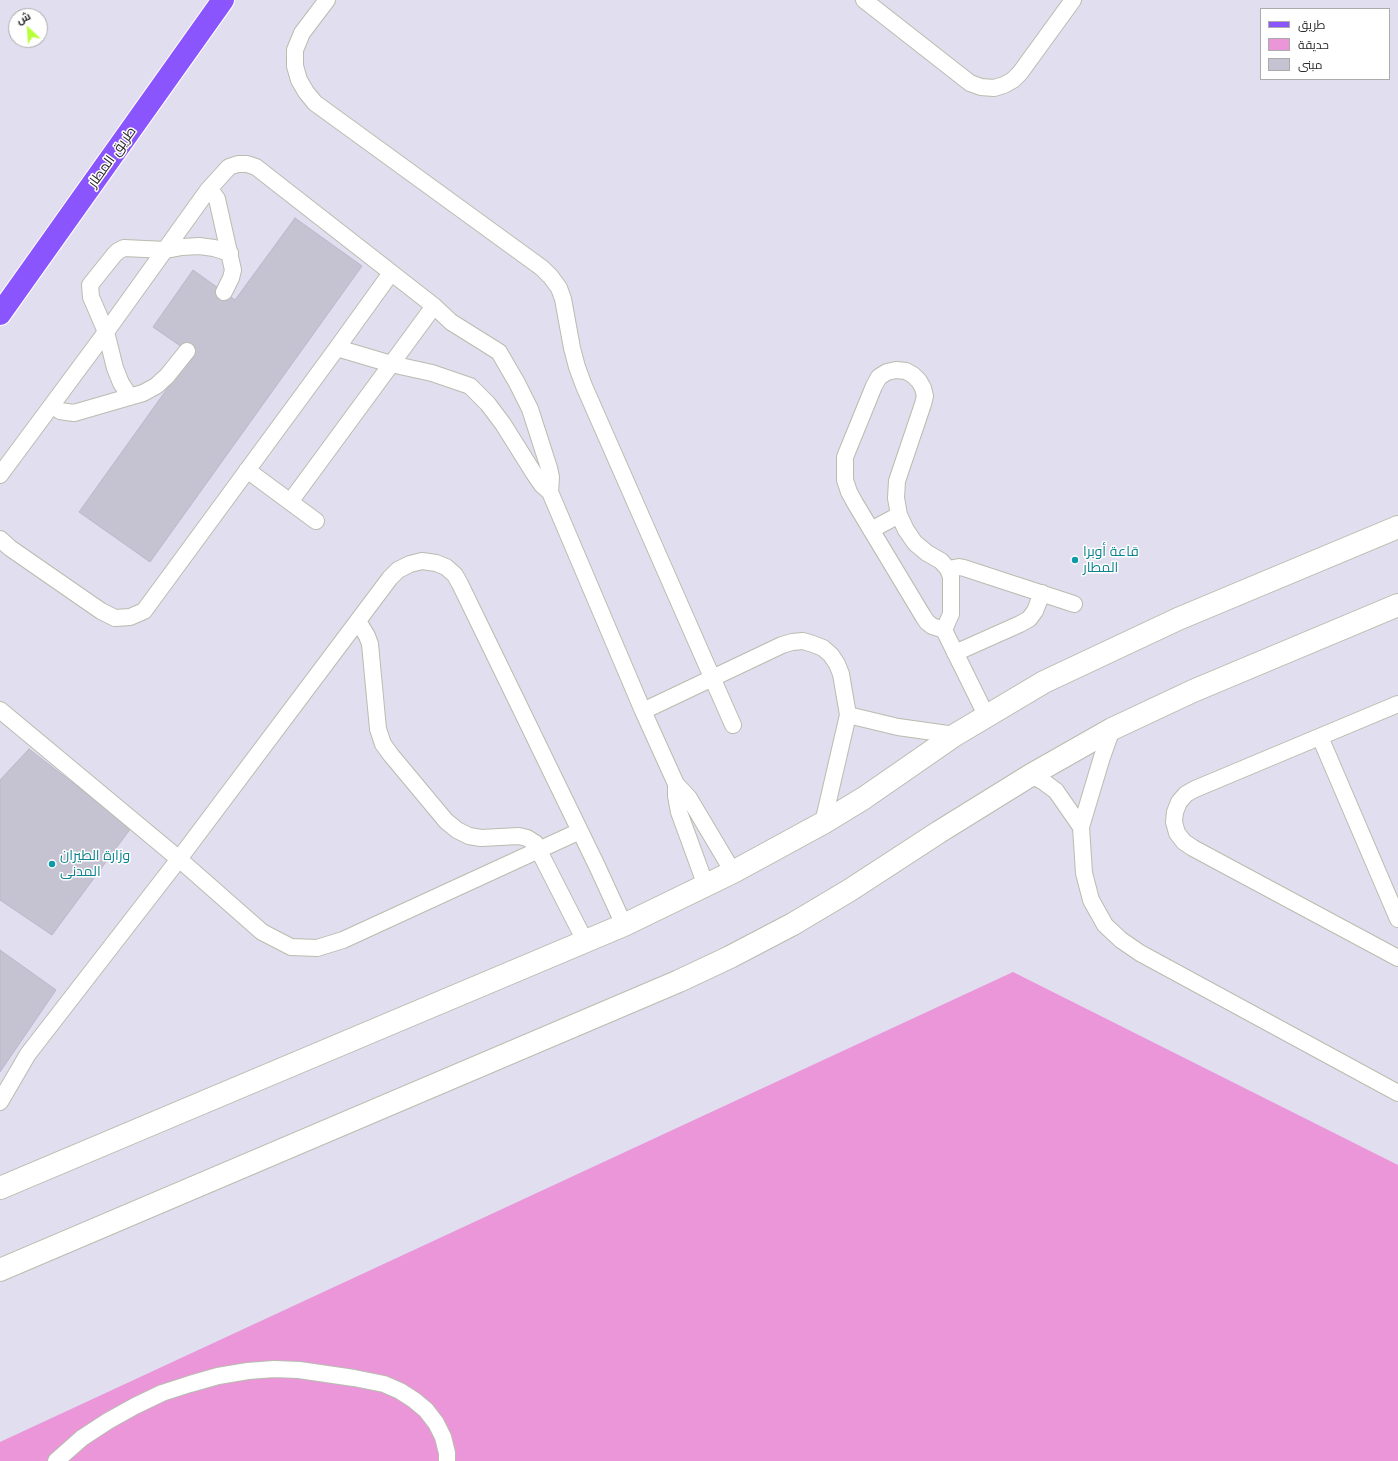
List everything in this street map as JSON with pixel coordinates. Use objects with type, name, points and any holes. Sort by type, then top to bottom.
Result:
[{"type":"main road","name":"طريق المطار","points":[[0,314],[223,0]]},
{"type":"street","points":[[0,1188],[624,925],[706,886],[823,823],[864,798],[954,735],[1044,682],[1171,622],[1398,527]]},
{"type":"street","points":[[0,1270],[630,1003],[730,957],[793,924],[850,890],[939,832],[1031,775],[1112,729],[1193,691],[1398,605]]},
{"type":"lane","points":[[327,0],[302,33],[295,50],[295,66],[299,80],[315,103],[542,268],[559,288],[563,299],[572,348],[584,386],[733,725]]},
{"type":"lane","points":[[864,0],[970,83],[981,87],[994,88],[1004,86],[1020,73],[1073,0]]},
{"type":"lane","points":[[0,475],[53,405],[208,190],[228,167],[238,164],[247,164],[256,167],[434,306],[451,322],[499,352],[518,383],[530,410],[550,468],[550,492],[643,711],[676,784],[689,798],[732,872]]},
{"type":"lane","points":[[208,190],[217,198],[233,270],[224,292]]},
{"type":"lane","points":[[130,397],[121,383],[115,368],[106,332],[90,291],[90,286],[93,281],[118,251],[124,248],[166,250],[182,246],[199,246],[214,248],[230,253]]},
{"type":"lane","points":[[0,539],[10,548],[101,611],[115,618],[130,617],[144,611],[391,273]]},
{"type":"lane","points":[[290,502],[434,306]]},
{"type":"lane","points":[[337,348],[391,364],[432,373],[470,386],[488,404],[503,424],[542,486],[550,492]]},
{"type":"lane","points":[[53,405],[60,411],[74,413],[143,393],[156,386],[167,376],[187,350]]},
{"type":"lane","points":[[944,630],[951,614],[951,578],[948,569],[941,561],[927,553],[915,543],[906,530],[899,515],[896,498],[897,481],[925,396],[923,388],[916,378],[906,371],[896,370],[887,372],[879,378],[874,386],[845,457],[845,480],[849,492],[926,622],[932,626],[944,630],[986,715]]},
{"type":"lane","points":[[247,470],[316,521]]},
{"type":"lane","points":[[871,530],[899,515]]},
{"type":"lane","points":[[0,1102],[28,1054],[179,859],[390,578],[398,570],[410,564],[422,561],[436,563],[446,567],[455,575],[580,831],[624,925]]},
{"type":"lane","points":[[948,569],[959,567],[964,568],[1074,604]]},
{"type":"lane","points":[[955,652],[1020,624],[1028,619],[1035,611],[1042,594]]},
{"type":"lane","points":[[358,621],[370,644],[378,729],[383,744],[446,822],[457,830],[469,836],[481,838],[519,836],[527,838],[535,843],[585,941]]},
{"type":"lane","points":[[643,711],[782,645],[803,641],[814,644],[827,652],[837,664],[841,674],[848,715],[823,823]]},
{"type":"lane","points":[[1396,953],[1193,848],[1184,842],[1177,833],[1174,822],[1175,812],[1179,802],[1186,794],[1195,789],[1398,704]]},
{"type":"lane","points":[[0,710],[179,859],[262,932],[291,947],[317,948],[343,940],[580,831]]},
{"type":"lane","points":[[848,715],[898,727],[954,735]]},
{"type":"lane","points":[[1112,729],[1081,827],[1084,873],[1091,900],[1105,925],[1121,940],[1140,953],[1398,1093]]},
{"type":"lane","points":[[1320,737],[1398,919]]},
{"type":"lane","points":[[1031,775],[1056,791],[1081,827]]},
{"type":"lane","points":[[676,784],[676,796],[680,812],[706,886]]},
{"type":"lane","points":[[56,1461],[82,1438],[108,1421],[135,1406],[162,1394],[218,1376],[248,1371],[274,1369],[306,1371],[354,1378],[384,1384],[400,1391],[426,1410],[436,1423],[443,1438],[447,1453],[447,1461]]},
{"type":"green space","points":[[1013,972],[1398,1165],[1398,1461],[0,1461],[0,1442]]},
{"type":"building","points":[[295,218],[362,266],[150,562],[79,512],[192,354],[153,327],[193,270],[235,300]]},
{"type":"building","name":"وزارة الطيران المدنى","points":[[29,749],[131,828],[52,935],[0,900],[0,780]]},
{"type":"building","points":[[0,950],[56,990],[0,1072]]},
{"type":"place","name":"قاعة أوبرا المطار","points":[[1075,560]]},
{"type":"place","name":"وزارة الطيران المدنى","points":[[52,864]]}]
